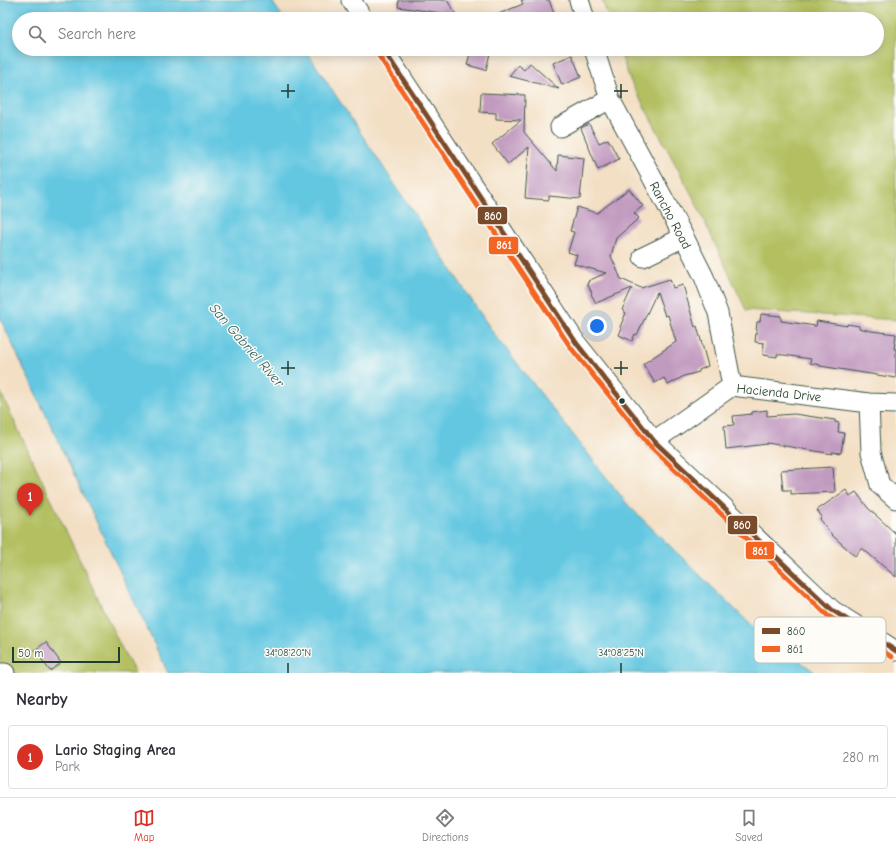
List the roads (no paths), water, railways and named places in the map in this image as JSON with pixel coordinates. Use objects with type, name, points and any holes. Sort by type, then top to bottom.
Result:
[{"type":"street","points":[[351,0],[359,12]]},
{"type":"street","points":[[579,0],[583,12]]},
{"type":"street","points":[[388,56],[577,344],[654,441],[832,610],[843,617]]},
{"type":"street","name":"Rancho Road","points":[[596,56],[610,99],[704,277],[718,314],[732,386]]},
{"type":"street","points":[[560,126],[610,99]]},
{"type":"street","points":[[643,257],[684,237]]},
{"type":"street","name":"Hacienda Drive","points":[[654,441],[732,386],[869,403],[896,404]]},
{"type":"street","points":[[869,403],[870,452],[880,485],[896,499]]},
{"type":"street","points":[[886,645],[896,652]]},
{"type":"street","points":[[0,673],[5,673]]},
{"type":"water","name":"San Gabriel River","points":[[0,0],[271,0],[279,12],[12,12],[12,56],[310,56],[492,331],[628,505],[754,627],[754,663],[802,663],[816,673],[168,673],[0,318]]},
{"type":"place","name":"Lario Staging Area","points":[[30,516]]}]
